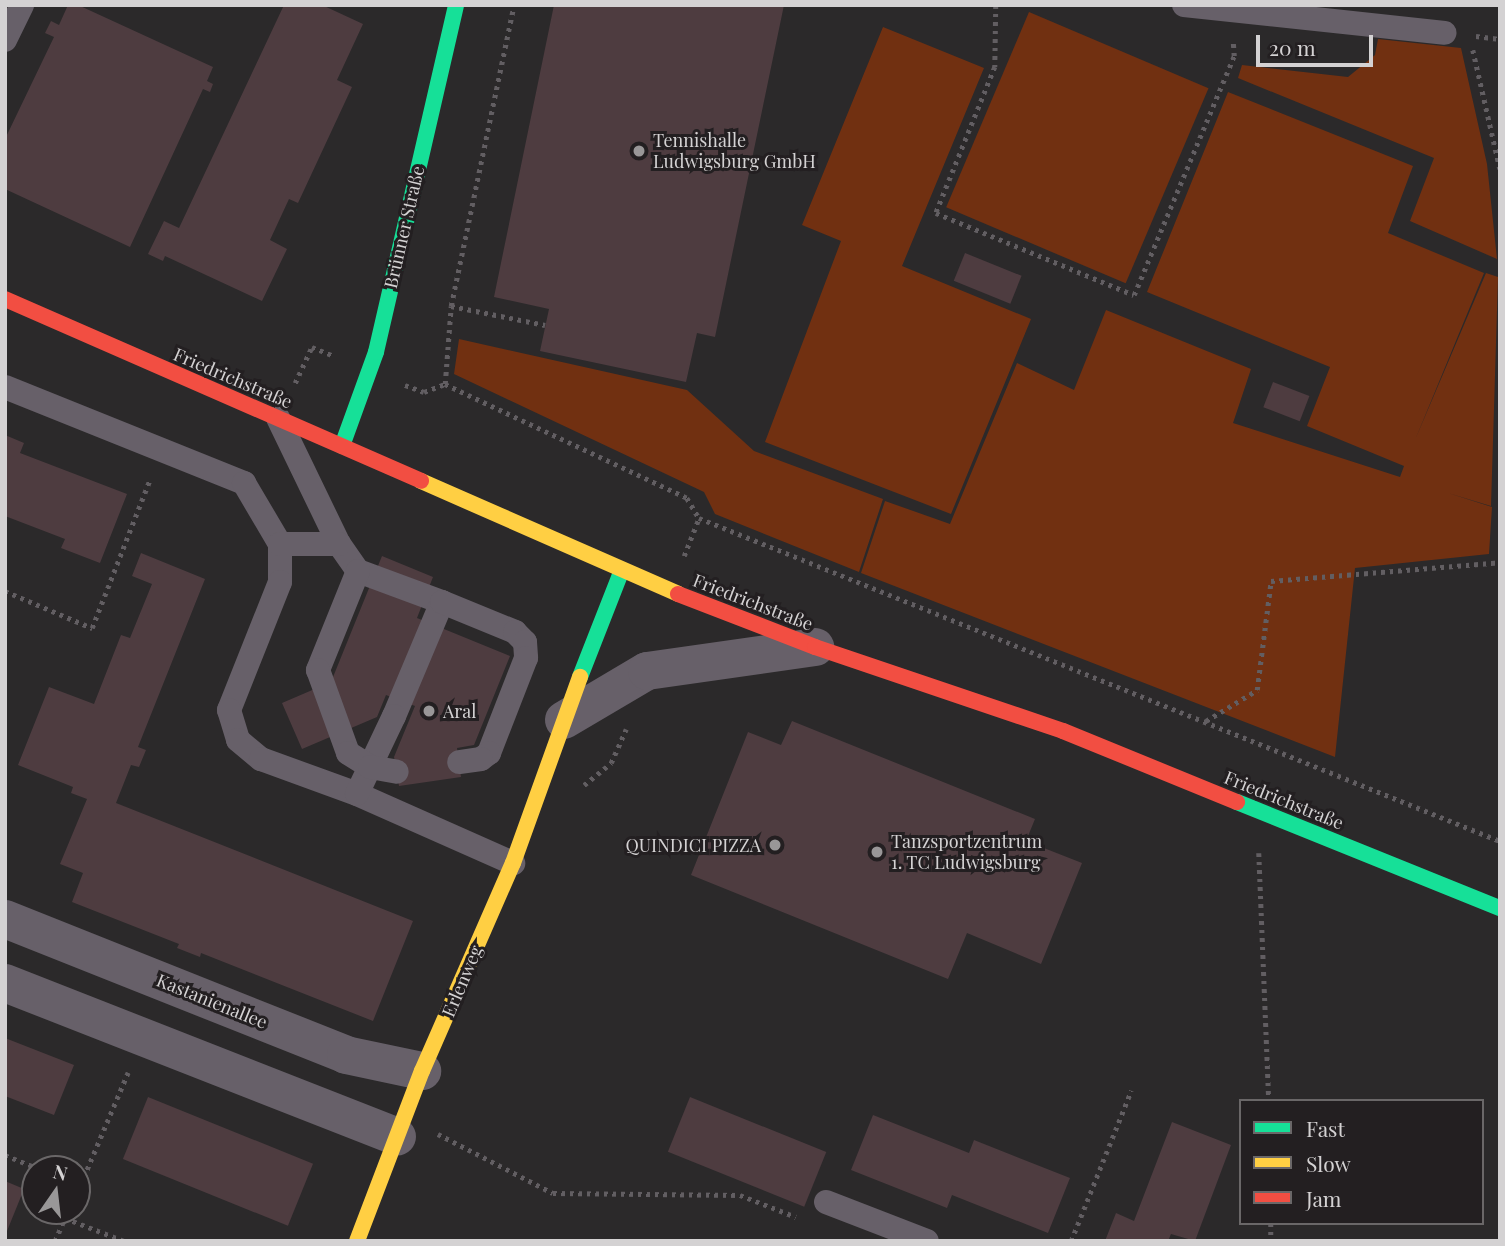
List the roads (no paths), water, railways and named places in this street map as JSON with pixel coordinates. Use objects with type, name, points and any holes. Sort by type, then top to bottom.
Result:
[{"type":"main road","name":"Brünner Straße","points":[[342,446],[376,352],[456,5]]},
{"type":"main road","name":"Friedrichstraße","points":[[5,299],[622,570],[814,647],[1063,732],[1500,908]]},
{"type":"main road","name":"Erlenweg","points":[[357,1241],[422,1071],[513,863],[622,570]]},
{"type":"street","points":[[564,720],[647,671],[814,647]]},
{"type":"street","name":"Kastanienallee","points":[[5,919],[346,1055],[422,1071]]},
{"type":"street","points":[[5,983],[397,1137]]},
{"type":"lane","points":[[5,40],[22,5]]},
{"type":"lane","points":[[1184,5],[1445,33]]},
{"type":"lane","points":[[5,387],[244,483],[280,544],[280,582],[229,710],[238,740],[261,759],[357,794],[513,863]]},
{"type":"lane","points":[[278,418],[339,544],[358,571],[515,632],[525,642],[526,658],[489,753],[481,759],[459,762]]},
{"type":"lane","points":[[280,544],[339,544]]},
{"type":"lane","points":[[358,571],[318,670],[348,753],[370,766],[397,772]]},
{"type":"lane","points":[[357,794],[442,602]]},
{"type":"lane","points":[[826,1202],[882,1233],[927,1241]]},
{"type":"place","name":"Tennishalle Ludwigsburg GmbH","points":[[639,151]]},
{"type":"place","name":"Aral","points":[[429,711]]},
{"type":"place","name":"QUINDICI PIZZA","points":[[775,845]]},
{"type":"place","name":"Tanzsportzentrum 1. TC Ludwigsburg","points":[[877,852]]}]
